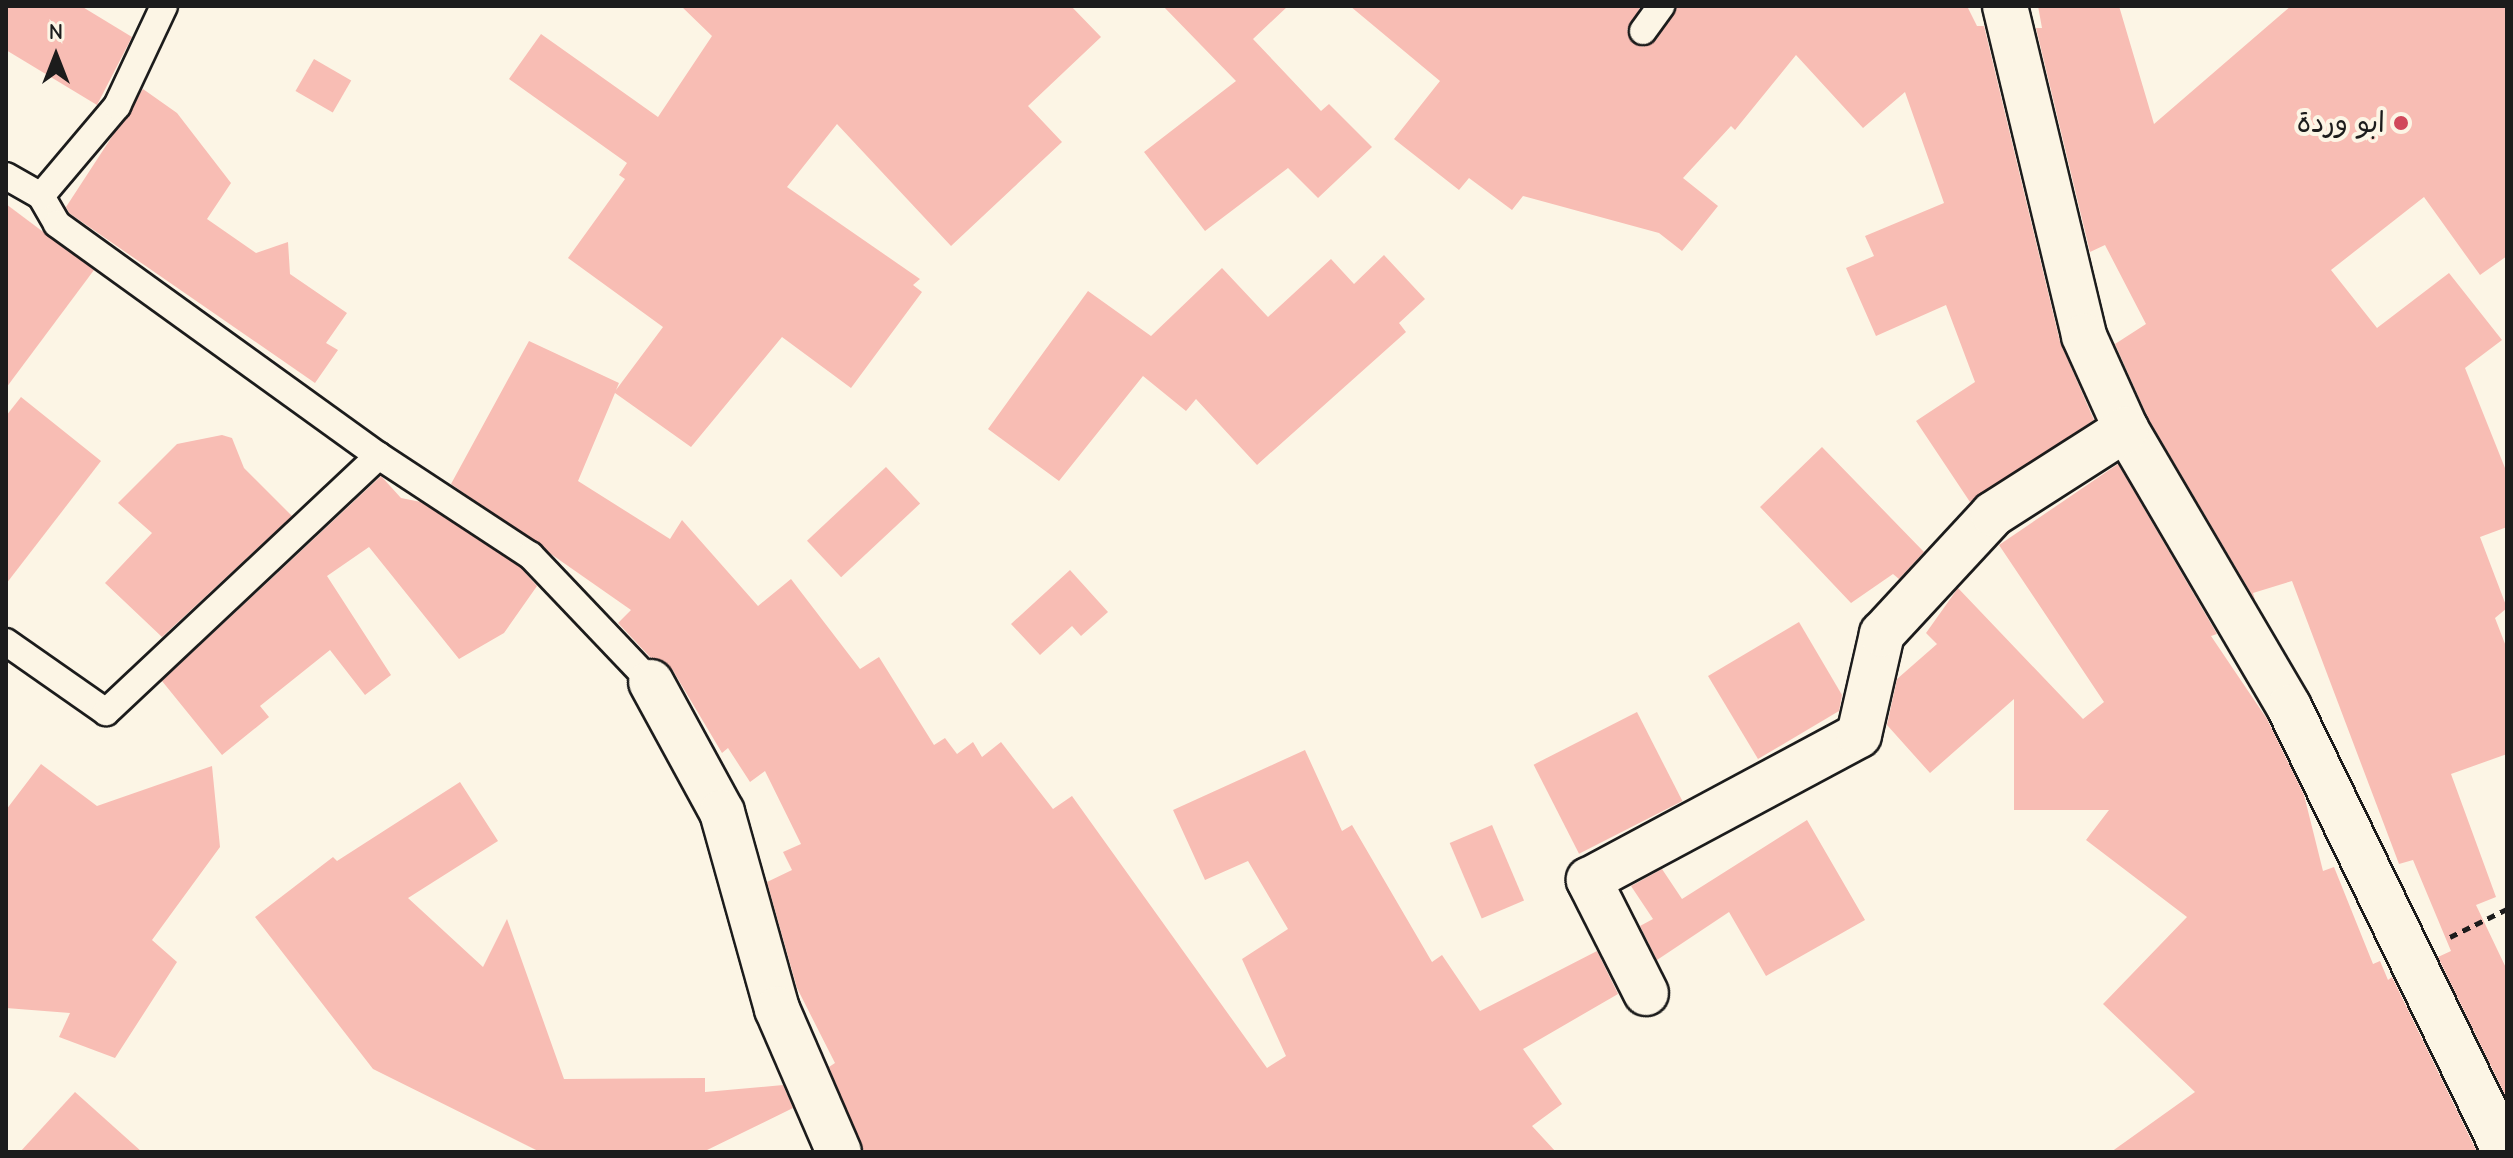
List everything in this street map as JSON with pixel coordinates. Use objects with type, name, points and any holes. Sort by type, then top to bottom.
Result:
[{"type":"street","points":[[2005,6],[2084,336],[2126,429],[2289,707],[2505,1152]]},
{"type":"street","points":[[1646,993],[1589,880],[1859,735],[1882,634],[1993,514],[2126,429]]},
{"type":"street","points":[[651,682],[722,812],[777,1009],[839,1152]]},
{"type":"lane","points":[[41,196],[117,106],[164,6]]},
{"type":"lane","points":[[1643,31],[1661,6]]},
{"type":"lane","points":[[6,176],[41,196],[57,224],[379,456],[530,555],[651,682]]},
{"type":"lane","points":[[6,642],[106,712],[379,456]]},
{"type":"path","points":[[2408,955],[2507,909]]},
{"type":"building","points":[[6,6],[81,6],[132,37],[97,105],[6,50]]},
{"type":"building","points":[[681,6],[1071,6],[1101,37],[1028,106],[1062,142],[951,246],[837,124],[787,187],[920,279],[913,285],[922,292],[851,388],[782,337],[691,447],[615,393],[578,481],[670,539],[682,520],[758,606],[791,579],[860,669],[879,657],[934,745],[945,738],[957,754],[973,742],[982,757],[1001,742],[1053,809],[1072,796],[1267,1068],[1286,1056],[1242,959],[1288,929],[1248,861],[1205,880],[1173,810],[1305,750],[1342,831],[1352,825],[1432,962],[1442,955],[1480,1011],[1597,951],[1618,994],[1523,1049],[1562,1104],[1532,1126],[1556,1152],[864,1152],[829,1067],[835,1063],[797,988],[767,882],[792,870],[783,852],[801,844],[765,771],[750,782],[728,748],[722,753],[672,669],[650,657],[618,623],[631,610],[451,484],[529,341],[619,383],[616,390],[663,327],[568,258],[625,179],[619,175],[627,163],[509,79],[541,34],[658,117],[712,36]]},
{"type":"building","points":[[1163,6],[1288,6],[1253,39],[1321,111],[1329,104],[1372,147],[1318,198],[1288,168],[1205,231],[1144,152],[1236,81]]},
{"type":"building","points":[[1350,6],[1641,6],[1627,30],[1642,47],[1656,40],[1677,6],[1967,6],[1977,26],[1984,26],[2060,342],[2094,420],[1970,502],[1916,421],[1975,382],[1946,305],[1876,336],[1846,268],[1874,256],[1865,236],[1944,203],[1905,92],[1863,128],[1796,55],[1735,130],[1731,126],[1683,178],[1718,206],[1682,251],[1659,233],[1523,196],[1512,210],[1469,178],[1459,190],[1394,139],[1440,81]]},
{"type":"building","points":[[2038,6],[2119,6],[2154,124],[2291,6],[2507,6],[2507,256],[2480,275],[2424,197],[2331,270],[2377,328],[2449,273],[2502,340],[2465,368],[2507,473],[2507,527],[2480,537],[2507,608],[2495,618],[2507,649],[2507,754],[2451,774],[2496,897],[2476,905],[2507,970],[2507,1099],[2438,957],[2451,951],[2413,860],[2399,864],[2292,581],[2253,593],[2255,600],[2148,418],[2115,344],[2146,324],[2105,245],[2090,252],[2036,28],[2042,28]]},
{"type":"building","points":[[314,59],[351,80],[333,113],[296,91]]},
{"type":"building","points":[[143,89],[177,113],[231,183],[207,219],[256,253],[288,242],[290,274],[347,313],[326,343],[338,350],[315,383],[69,213],[66,207]]},
{"type":"building","points":[[6,204],[94,270],[6,388]]},
{"type":"building","points":[[1384,255],[1425,299],[1399,323],[1406,332],[1257,465],[1196,399],[1186,411],[1143,376],[1059,481],[988,429],[1088,291],[1151,336],[1222,268],[1268,317],[1331,259],[1354,284]]},
{"type":"building","points":[[21,397],[101,461],[6,584],[6,416]]},
{"type":"building","points":[[222,435],[232,438],[244,468],[292,516],[162,637],[105,583],[152,533],[118,503],[177,444]]},
{"type":"building","points":[[1822,447],[1924,552],[1899,579],[1893,574],[1851,603],[1760,507]]},
{"type":"building","points":[[2118,464],[2217,634],[2211,636],[2267,719],[2304,795],[2323,871],[2334,867],[2373,964],[2380,961],[2388,980],[2392,977],[2477,1152],[2111,1152],[2195,1092],[2103,1004],[2187,917],[2086,840],[2109,810],[2014,810],[2014,699],[1930,773],[1887,725],[1897,679],[1937,644],[1926,633],[1958,588],[2083,719],[2104,702],[1999,545]]},
{"type":"building","points":[[886,467],[920,504],[841,577],[807,541]]},
{"type":"building","points":[[381,476],[401,498],[421,502],[520,567],[537,586],[504,633],[459,659],[369,547],[327,576],[391,675],[365,695],[330,650],[260,706],[269,717],[222,755],[162,681]]},
{"type":"building","points":[[1070,570],[1108,612],[1081,636],[1072,626],[1040,655],[1011,624]]},
{"type":"building","points":[[1799,622],[1842,695],[1839,711],[1758,759],[1708,676]]},
{"type":"building","points":[[1637,712],[1682,801],[1579,854],[1534,765]]},
{"type":"building","points":[[41,764],[97,806],[212,766],[220,847],[152,940],[177,962],[115,1058],[59,1037],[70,1013],[6,1008],[6,810]]},
{"type":"building","points":[[460,782],[498,841],[408,898],[483,967],[507,919],[564,1079],[705,1078],[705,1092],[783,1085],[793,1108],[703,1152],[540,1152],[373,1069],[255,917],[333,857],[337,861]]},
{"type":"building","points":[[1807,820],[1865,920],[1766,976],[1729,912],[1657,960],[1640,926],[1653,919],[1631,886],[1662,869],[1682,899]]},
{"type":"building","points":[[1492,825],[1524,900],[1482,918],[1450,843]]},
{"type":"building","points":[[75,1092],[142,1152],[20,1152]]},
{"type":"place","name":"ابو وردة","points":[[2401,123]]}]
